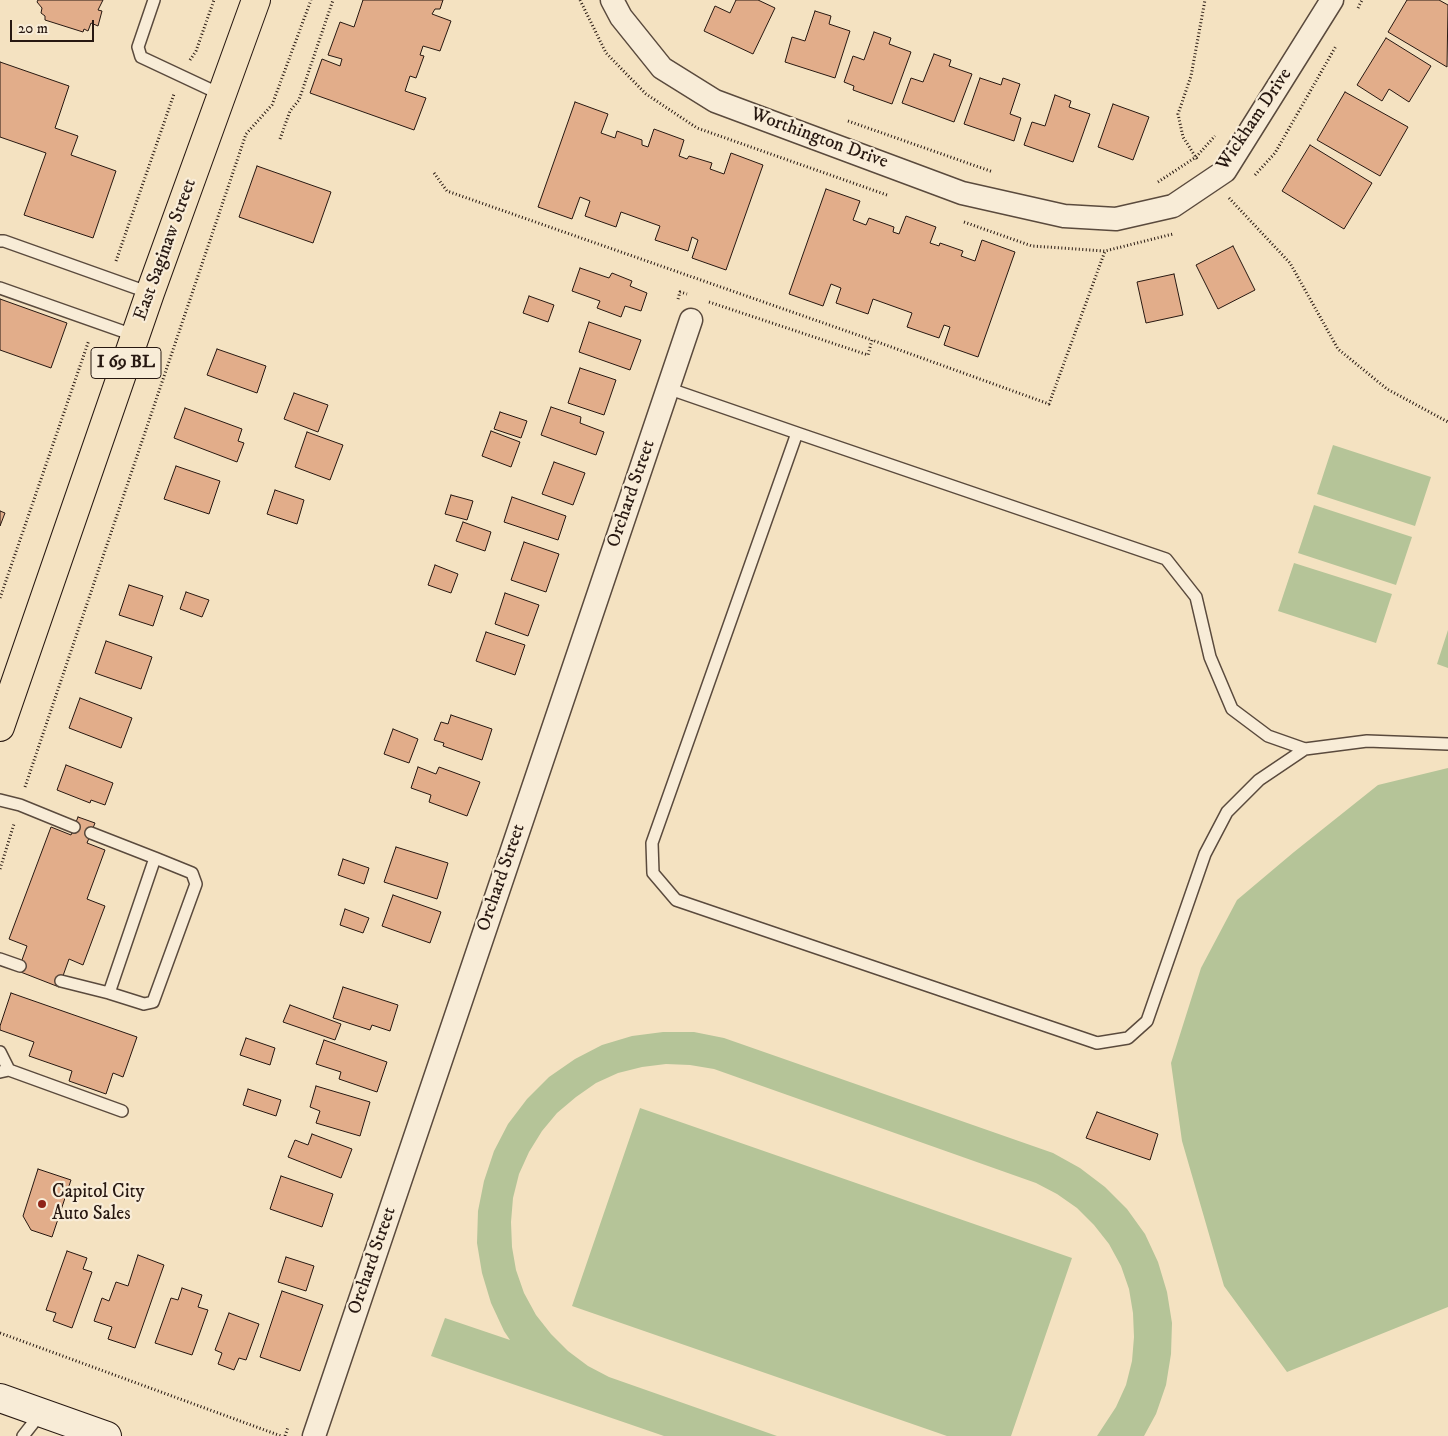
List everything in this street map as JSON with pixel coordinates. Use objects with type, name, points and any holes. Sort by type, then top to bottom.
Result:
[{"type":"main road","name":"East Saginaw Street","points":[[0,726],[150,294],[256,0]]},
{"type":"main road","points":[[0,1398],[107,1436]]},
{"type":"street","name":"Worthington Drive","points":[[612,0],[621,17],[662,68],[714,101],[962,192],[1064,216]]},
{"type":"street","name":"Wickham Drive","points":[[1064,216],[1116,219],[1174,206],[1225,171],[1332,0]]},
{"type":"street","name":"Orchard Street","points":[[314,1436],[691,320]]},
{"type":"lane","points":[[154,0],[138,47],[140,56],[222,95]]},
{"type":"lane","points":[[0,241],[150,294]]},
{"type":"lane","points":[[0,288],[136,336]]},
{"type":"lane","points":[[667,388],[1166,559],[1196,597],[1210,657],[1232,709],[1268,736],[1305,749],[1367,742],[1448,744]]},
{"type":"lane","points":[[796,433],[652,843],[653,873],[676,900],[1097,1043],[1128,1038],[1147,1021],[1205,854],[1228,812],[1259,780],[1305,749]]},
{"type":"lane","points":[[0,800],[20,805],[74,827]]},
{"type":"lane","points":[[61,981],[110,993],[144,1004],[153,1002],[196,884],[192,873],[91,833]]},
{"type":"lane","points":[[110,993],[155,858]]},
{"type":"lane","points":[[0,959],[20,966]]},
{"type":"lane","points":[[0,1052],[5,1071],[122,1111]]},
{"type":"lane","points":[[23,1436],[41,1413]]},
{"type":"path","points":[[0,869],[246,134],[272,105],[310,0]]},
{"type":"path","points":[[280,139],[290,110],[299,100],[333,0]]},
{"type":"path","points":[[580,0],[606,53],[646,94],[697,128],[895,198]]},
{"type":"path","points":[[1205,0],[1191,76],[1178,114],[1183,137],[1212,180],[1290,263],[1338,349],[1387,389],[1448,422]]},
{"type":"path","points":[[1358,8],[1362,0]]},
{"type":"path","points":[[1250,180],[1275,153],[1338,42]]},
{"type":"path","points":[[844,119],[1002,175]]},
{"type":"path","points":[[1157,182],[1196,157],[1215,135]]},
{"type":"path","points":[[434,173],[447,191],[1049,404],[1105,251]]},
{"type":"path","points":[[1224,205],[1238,194]]},
{"type":"path","points":[[959,220],[1032,246],[1105,251],[1169,236],[1177,231]]},
{"type":"path","points":[[677,302],[680,292],[690,295]]},
{"type":"path","points":[[708,302],[868,355],[872,340]]},
{"type":"path","points":[[0,1333],[283,1436],[288,1427]]},
{"type":"green space","points":[[1333,445],[1431,477],[1415,526],[1317,494]]},
{"type":"green space","points":[[1314,505],[1412,537],[1396,585],[1298,553]]},
{"type":"green space","points":[[1294,563],[1392,594],[1376,643],[1278,611]]},
{"type":"green space","points":[[1448,630],[1448,668],[1437,664]]},
{"type":"green space","points":[[1448,768],[1448,1307],[1287,1372],[1224,1286],[1182,1141],[1171,1063],[1201,968],[1237,900],[1378,785]]},
{"type":"green space","points":[[663,1032],[694,1032],[724,1038],[1053,1153],[1080,1168],[1105,1187],[1127,1209],[1145,1234],[1158,1262],[1167,1292],[1172,1323],[1171,1354],[1166,1385],[1156,1414],[1144,1436],[1097,1436],[1116,1407],[1126,1385],[1132,1361],[1133,1313],[1129,1289],[1121,1266],[1109,1244],[1077,1208],[1057,1194],[1036,1183],[714,1069],[690,1065],[666,1064],[618,1073],[596,1083],[557,1113],[542,1131],[529,1152],[519,1174],[513,1198],[511,1222],[512,1247],[516,1270],[524,1293],[536,1315],[568,1351],[588,1366],[609,1377],[777,1436],[664,1436],[431,1356],[445,1318],[510,1340],[491,1303],[482,1273],[477,1243],[478,1211],[484,1181],[494,1151],[508,1124],[527,1099],[549,1077],[575,1059],[602,1045],[632,1036]]},
{"type":"green space","points":[[640,1108],[1072,1258],[1011,1436],[947,1436],[572,1306]]},
{"type":"building","points":[[38,0],[103,0],[98,10],[102,11],[98,26],[91,23],[88,31],[84,29],[83,32],[45,20],[45,16],[41,13],[42,8],[37,2]]},
{"type":"building","points":[[363,0],[443,0],[440,9],[435,9],[432,14],[451,21],[440,51],[423,46],[420,55],[424,56],[416,78],[410,76],[405,91],[426,98],[414,130],[310,93],[322,59],[340,66],[342,59],[328,55],[340,22],[354,27]]},
{"type":"building","points":[[736,0],[758,0],[775,8],[753,54],[704,31],[715,6],[730,13]]},
{"type":"building","points":[[1407,0],[1439,0],[1448,5],[1447,67],[1388,32]]},
{"type":"building","points":[[815,11],[831,16],[829,24],[850,31],[835,78],[785,62],[792,37],[805,41]]},
{"type":"building","points":[[874,32],[891,38],[889,44],[911,52],[892,104],[853,90],[854,86],[844,82],[853,56],[864,60]]},
{"type":"building","points":[[1386,38],[1431,66],[1409,102],[1389,89],[1382,101],[1357,85]]},
{"type":"building","points":[[934,54],[951,60],[949,66],[972,74],[954,122],[902,103],[911,78],[923,82]]},
{"type":"building","points":[[0,62],[69,86],[55,128],[78,136],[71,155],[116,171],[93,238],[24,215],[46,153],[0,137]]},
{"type":"building","points":[[980,78],[1001,85],[1003,78],[1020,84],[1010,114],[1021,118],[1014,141],[964,124]]},
{"type":"building","points":[[1345,92],[1408,127],[1380,176],[1317,140]]},
{"type":"building","points":[[1055,95],[1071,101],[1069,107],[1090,114],[1073,162],[1024,145],[1032,122],[1045,126]]},
{"type":"building","points":[[575,102],[608,114],[601,133],[615,138],[617,131],[642,140],[642,145],[648,147],[654,129],[684,140],[679,156],[687,159],[689,156],[712,163],[710,169],[724,174],[731,153],[763,165],[726,270],[692,258],[698,240],[692,237],[688,251],[655,240],[660,226],[621,212],[616,227],[585,216],[590,201],[580,197],[572,219],[538,207]]},
{"type":"building","points":[[1113,104],[1149,117],[1133,160],[1098,147]]},
{"type":"building","points":[[1310,145],[1372,183],[1344,229],[1282,191]]},
{"type":"building","points":[[257,166],[331,192],[313,243],[239,217]]},
{"type":"building","points":[[826,189],[860,201],[853,220],[866,225],[869,218],[894,227],[893,232],[899,234],[906,216],[936,227],[930,243],[939,246],[940,243],[963,251],[961,256],[975,261],[982,240],[1015,252],[978,357],[944,345],[950,327],[944,325],[939,338],[907,327],[912,313],[873,299],[868,314],[836,303],[841,288],[831,284],[823,306],[789,294]]},
{"type":"building","points":[[1233,246],[1255,290],[1218,309],[1196,265]]},
{"type":"building","points":[[580,268],[609,278],[612,273],[632,281],[630,286],[647,293],[641,311],[625,306],[621,317],[597,308],[600,301],[572,291]]},
{"type":"building","points":[[1174,274],[1183,315],[1146,323],[1137,282]]},
{"type":"building","points":[[529,296],[554,305],[548,322],[523,313]]},
{"type":"building","points":[[0,299],[67,323],[51,368],[0,350]]},
{"type":"building","points":[[589,322],[641,340],[630,370],[579,352]]},
{"type":"building","points":[[217,349],[266,366],[257,393],[207,375]]},
{"type":"building","points":[[580,368],[616,380],[604,415],[568,403]]},
{"type":"building","points":[[294,393],[328,405],[318,432],[284,419]]},
{"type":"building","points":[[551,407],[581,417],[580,423],[604,432],[596,455],[541,435]]},
{"type":"building","points":[[185,408],[242,429],[238,441],[244,443],[237,462],[174,438]]},
{"type":"building","points":[[500,412],[527,421],[521,438],[494,429]]},
{"type":"building","points":[[491,431],[520,442],[511,467],[482,456]]},
{"type":"building","points":[[307,432],[343,445],[330,480],[295,467]]},
{"type":"building","points":[[554,462],[585,473],[573,505],[542,494]]},
{"type":"building","points":[[176,466],[220,481],[209,514],[164,499]]},
{"type":"building","points":[[275,490],[304,500],[297,524],[267,514]]},
{"type":"building","points":[[451,495],[473,501],[467,520],[445,514]]},
{"type":"building","points":[[512,497],[566,516],[558,540],[504,522]]},
{"type":"building","points":[[0,511],[5,513],[0,526]]},
{"type":"building","points":[[463,522],[491,532],[485,551],[456,541]]},
{"type":"building","points":[[524,542],[559,554],[546,592],[511,580]]},
{"type":"building","points":[[435,565],[458,574],[451,593],[428,585]]},
{"type":"building","points":[[129,585],[163,596],[153,626],[119,615]]},
{"type":"building","points":[[186,592],[209,600],[202,617],[180,609]]},
{"type":"building","points":[[505,593],[539,605],[528,636],[495,624]]},
{"type":"building","points":[[486,632],[525,645],[515,675],[476,661]]},
{"type":"building","points":[[106,641],[152,657],[141,689],[95,673]]},
{"type":"building","points":[[80,698],[132,718],[121,748],[69,728]]},
{"type":"building","points":[[451,715],[492,729],[482,760],[443,746],[444,743],[434,740],[441,722],[448,724]]},
{"type":"building","points":[[393,729],[418,739],[409,763],[384,754]]},
{"type":"building","points":[[66,765],[113,783],[105,805],[91,800],[90,803],[57,790]]},
{"type":"building","points":[[418,767],[436,774],[439,767],[480,782],[467,816],[429,802],[431,795],[411,788]]},
{"type":"building","points":[[78,817],[95,823],[87,843],[105,850],[87,899],[105,906],[83,965],[69,959],[59,987],[18,971],[27,946],[9,939],[51,827],[71,835]]},
{"type":"building","points":[[396,847],[448,863],[437,899],[384,882]]},
{"type":"building","points":[[343,859],[369,868],[364,884],[338,875]]},
{"type":"building","points":[[393,895],[441,912],[430,943],[382,926]]},
{"type":"building","points":[[345,909],[369,918],[363,933],[340,925]]},
{"type":"building","points":[[343,987],[398,1005],[390,1031],[372,1025],[370,1030],[333,1018]]},
{"type":"building","points":[[11,993],[137,1037],[123,1077],[113,1073],[106,1094],[69,1081],[72,1071],[29,1056],[34,1042],[0,1030]]},
{"type":"building","points":[[290,1005],[341,1024],[335,1040],[283,1022]]},
{"type":"building","points":[[246,1038],[275,1048],[270,1065],[240,1055]]},
{"type":"building","points":[[324,1040],[387,1062],[377,1092],[339,1079],[341,1072],[316,1064]]},
{"type":"building","points":[[316,1086],[370,1102],[360,1136],[316,1123],[320,1111],[310,1107]]},
{"type":"building","points":[[248,1089],[281,1100],[276,1116],[243,1105]]},
{"type":"building","points":[[1097,1112],[1158,1134],[1150,1160],[1086,1138]]},
{"type":"building","points":[[312,1134],[352,1149],[341,1178],[288,1157],[295,1140],[308,1145]]},
{"type":"building","points":[[38,1169],[71,1180],[52,1237],[31,1230],[23,1216]]},
{"type":"building","points":[[281,1176],[333,1194],[322,1227],[270,1209]]},
{"type":"building","points":[[67,1251],[87,1258],[83,1269],[92,1272],[72,1328],[53,1321],[56,1313],[46,1310]]},
{"type":"building","points":[[138,1255],[164,1265],[135,1348],[108,1339],[112,1327],[94,1321],[102,1298],[109,1301],[116,1282],[128,1286]]},
{"type":"building","points":[[286,1257],[314,1266],[306,1291],[278,1282]]},
{"type":"building","points":[[182,1288],[202,1295],[198,1307],[208,1310],[192,1355],[155,1343],[171,1298],[178,1300]]},
{"type":"building","points":[[282,1291],[323,1305],[300,1371],[260,1357]]},
{"type":"building","points":[[229,1313],[259,1324],[246,1360],[239,1358],[234,1370],[218,1364],[222,1353],[215,1350]]},
{"type":"place","name":"Capitol City Auto Sales","points":[[42,1204]]}]
